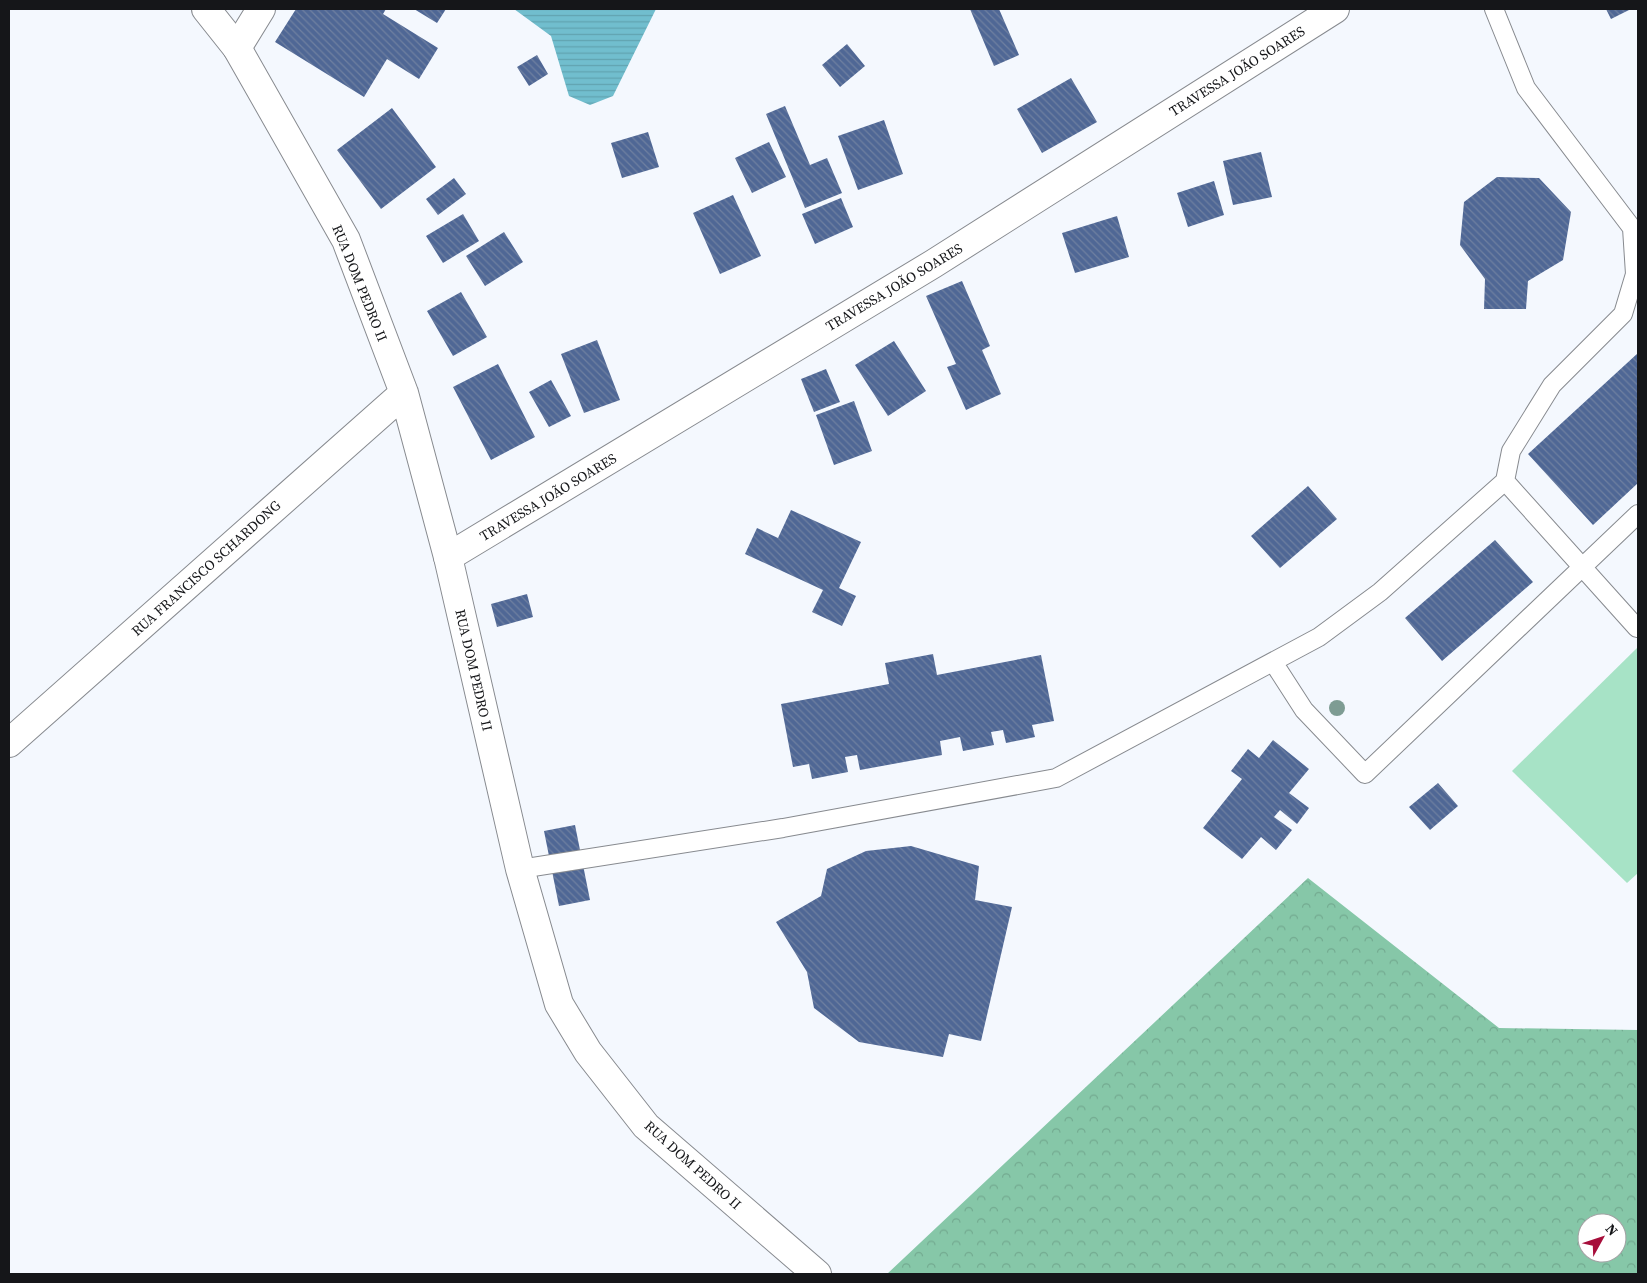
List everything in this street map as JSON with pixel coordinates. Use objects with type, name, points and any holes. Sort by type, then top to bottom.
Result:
[{"type":"street","name":"RUA DOM PEDRO II","points":[[206,9],[237,48],[346,240],[404,393],[448,557],[520,869],[559,1004],[588,1052],[646,1126],[817,1274]]},
{"type":"street","points":[[237,48],[261,9]]},
{"type":"street","name":"TRAVESSA JOÃO SOARES","points":[[448,557],[933,264],[1335,9]]},
{"type":"street","name":"RUA FRANCISCO SCHARDONG","points":[[9,743],[404,393]]},
{"type":"lane","points":[[520,869],[783,828],[1056,778],[1319,637],[1380,592],[1505,481],[1511,451],[1552,385],[1623,314],[1634,274],[1632,228],[1526,88],[1494,9]]},
{"type":"lane","points":[[1505,481],[1637,628]]},
{"type":"lane","points":[[1273,662],[1304,710],[1365,774],[1638,514]]},
{"type":"green space","points":[[1638,647],[1638,873],[1627,883],[1512,771]]},
{"type":"green space","points":[[1308,878],[1499,1028],[1638,1030],[1638,1274],[887,1274]]},
{"type":"water","points":[[514,9],[656,9],[613,96],[590,105],[569,96],[551,36]]},
{"type":"building","points":[[296,9],[386,9],[383,14],[438,48],[419,79],[387,59],[364,97],[275,42]]},
{"type":"building","points":[[414,9],[446,9],[437,23]]},
{"type":"building","points":[[970,9],[999,9],[1019,55],[994,66]]},
{"type":"building","points":[[1606,9],[1631,9],[1611,19]]},
{"type":"building","points":[[847,44],[865,66],[840,87],[822,65]]},
{"type":"building","points":[[537,55],[548,74],[529,86],[517,67]]},
{"type":"building","points":[[1071,78],[1097,122],[1042,153],[1017,109]]},
{"type":"building","points":[[785,106],[810,165],[827,158],[842,193],[805,208],[766,114]]},
{"type":"building","points":[[392,108],[436,167],[381,209],[337,150]]},
{"type":"building","points":[[884,120],[903,174],[858,190],[838,136]]},
{"type":"building","points":[[648,132],[659,167],[622,178],[611,143]]},
{"type":"building","points":[[769,142],[786,177],[752,193],[735,158]]},
{"type":"building","points":[[1261,152],[1272,197],[1233,205],[1223,161]]},
{"type":"building","points":[[1497,177],[1539,178],[1571,212],[1563,260],[1528,281],[1526,309],[1484,309],[1485,279],[1460,245],[1464,202]]},
{"type":"building","points":[[454,178],[466,194],[438,215],[426,199]]},
{"type":"building","points":[[1214,181],[1224,215],[1188,227],[1177,193]]},
{"type":"building","points":[[733,195],[761,256],[720,274],[693,213]]},
{"type":"building","points":[[841,198],[853,227],[815,244],[802,214]]},
{"type":"building","points":[[463,214],[479,241],[443,263],[426,236]]},
{"type":"building","points":[[1117,216],[1129,257],[1075,273],[1062,233]]},
{"type":"building","points":[[504,232],[523,262],[485,286],[466,256]]},
{"type":"building","points":[[962,281],[990,346],[982,350],[1001,394],[966,410],[947,367],[956,364],[926,296]]},
{"type":"building","points":[[461,292],[487,337],[453,356],[427,311]]},
{"type":"building","points":[[597,340],[620,400],[584,413],[561,354]]},
{"type":"building","points":[[894,341],[926,391],[888,416],[855,365]]},
{"type":"building","points":[[1638,353],[1638,483],[1593,525],[1528,454]]},
{"type":"building","points":[[498,364],[535,437],[491,460],[453,387]]},
{"type":"building","points":[[826,369],[840,402],[814,412],[801,379]]},
{"type":"building","points":[[551,380],[571,416],[549,427],[529,392]]},
{"type":"building","points":[[854,401],[872,451],[834,465],[816,415]]},
{"type":"building","points":[[1308,486],[1337,519],[1280,568],[1251,536]]},
{"type":"building","points":[[791,510],[861,542],[839,588],[856,596],[842,626],[812,612],[823,590],[745,554],[757,528],[778,538]]},
{"type":"building","points":[[1495,540],[1533,582],[1442,661],[1405,618]]},
{"type":"building","points":[[527,594],[533,617],[497,627],[491,604]]},
{"type":"building","points":[[933,654],[937,675],[1041,655],[1054,721],[1032,725],[1035,737],[1006,743],[1003,730],[991,732],[994,745],[963,751],[960,737],[940,741],[942,755],[860,770],[857,755],[845,757],[848,772],[812,779],[809,764],[793,767],[781,704],[889,684],[885,663]]},
{"type":"building","points":[[1273,740],[1309,769],[1289,793],[1309,808],[1297,824],[1280,810],[1274,817],[1292,830],[1276,850],[1261,837],[1242,859],[1203,828],[1242,779],[1231,771],[1248,749],[1259,758]]},
{"type":"building","points":[[1438,783],[1458,806],[1430,830],[1409,807]]},
{"type":"building","points":[[575,825],[590,900],[559,906],[544,831]]},
{"type":"building","points":[[911,846],[979,866],[975,900],[1012,907],[981,1041],[949,1034],[943,1057],[859,1042],[814,1008],[807,972],[776,922],[821,896],[827,869],[866,851]]}]
